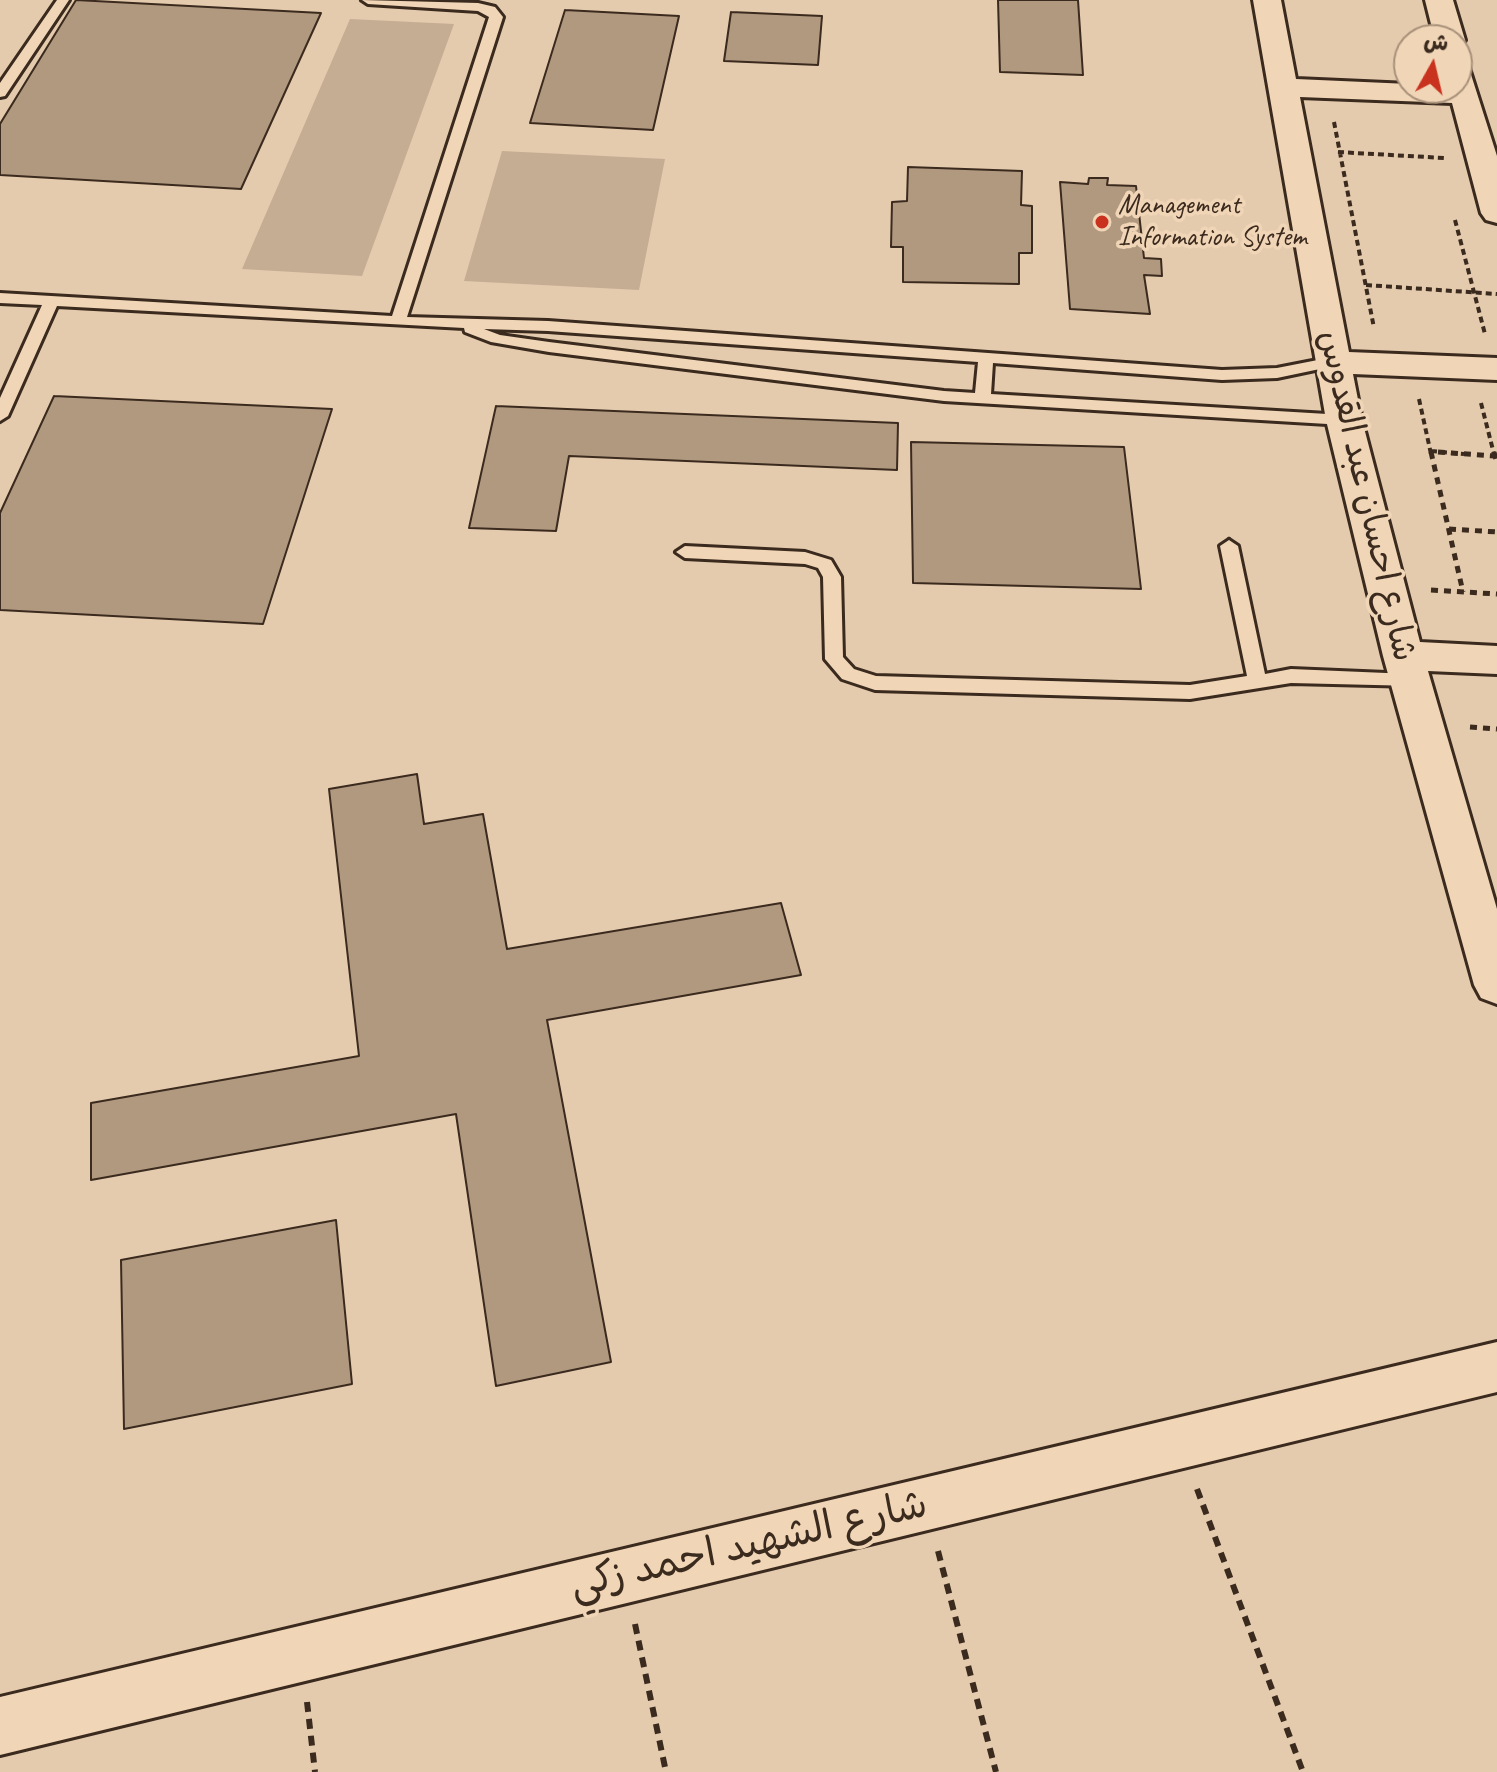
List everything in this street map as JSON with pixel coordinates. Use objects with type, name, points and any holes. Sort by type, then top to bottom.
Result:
[{"type":"street","name":"شارع احسان عبد القدوس","points":[[1267,0],[1344,420],[1406,668],[1497,985]]},
{"type":"street","points":[[1439,0],[1446,24]]},
{"type":"street","points":[[1282,87],[1393,83]]},
{"type":"street","points":[[1467,104],[1497,213]]},
{"type":"street","points":[[1333,362],[1488,370]]},
{"type":"street","points":[[1406,668],[1497,660]]},
{"type":"street","name":"شارع الشهيد احمد زكي","points":[[0,1726],[1497,1367]]},
{"type":"lane","points":[[0,93],[63,0]]},
{"type":"lane","points":[[368,0],[478,7],[490,10],[496,17],[398,321]]},
{"type":"lane","points":[[0,298],[456,324],[548,326],[1250,376],[1301,370],[1333,362]]},
{"type":"lane","points":[[0,416],[51,301]]},
{"type":"lane","points":[[456,324],[497,339],[549,347],[982,399],[1344,420]]},
{"type":"lane","points":[[982,399],[986,358]]},
{"type":"lane","points":[[1229,546],[1257,680]]},
{"type":"lane","points":[[685,552],[805,558],[825,564],[832,577],[834,659],[848,674],[875,683],[1190,692],[1291,676],[1406,668]]},
{"type":"path","points":[[1331,109],[1376,336]]},
{"type":"path","points":[[1435,143],[1438,158]]},
{"type":"path","points":[[1293,150],[1483,160]]},
{"type":"path","points":[[1454,218],[1474,292],[1488,370],[1497,464]]},
{"type":"path","points":[[1317,282],[1497,294]]},
{"type":"path","points":[[1418,394],[1463,592]]},
{"type":"path","points":[[1431,451],[1495,456]]},
{"type":"path","points":[[1449,529],[1497,532]]},
{"type":"path","points":[[1386,586],[1497,594]]},
{"type":"path","points":[[1180,1443],[1303,1772]]},
{"type":"path","points":[[925,1504],[996,1772]]},
{"type":"path","points":[[625,1576],[666,1772]]},
{"type":"path","points":[[302,1654],[315,1772]]},
{"type":"shaded area","points":[[350,19],[454,24],[362,276],[242,269]]},
{"type":"shaded area","points":[[502,151],[665,159],[639,290],[464,281]]},
{"type":"building","points":[[76,0],[321,13],[241,189],[0,175],[0,124]]},
{"type":"building","points":[[998,0],[1078,0],[1083,75],[1000,72]]},
{"type":"building","points":[[565,10],[679,16],[653,130],[530,123]]},
{"type":"building","points":[[731,12],[822,16],[818,65],[724,61]]},
{"type":"building","points":[[908,167],[1022,171],[1021,205],[1032,206],[1032,253],[1019,253],[1019,284],[903,282],[903,247],[891,247],[892,202],[907,201]]},
{"type":"building","name":"Management Information System","points":[[1089,178],[1108,178],[1107,185],[1136,186],[1144,258],[1161,259],[1162,276],[1144,275],[1150,314],[1070,309],[1060,182],[1088,184]]},
{"type":"building","points":[[54,396],[332,409],[263,624],[0,610],[0,513]]},
{"type":"building","points":[[496,406],[898,423],[897,470],[569,456],[556,531],[469,528]]},
{"type":"building","points":[[911,442],[1124,447],[1141,589],[913,583]]},
{"type":"building","points":[[417,774],[424,824],[483,814],[507,949],[781,903],[801,975],[547,1020],[611,1362],[496,1386],[456,1114],[91,1180],[91,1103],[359,1056],[329,789]]},
{"type":"building","points":[[336,1220],[352,1384],[124,1429],[121,1260]]},
{"type":"place","name":"Management Information System","points":[[1102,222]]}]
